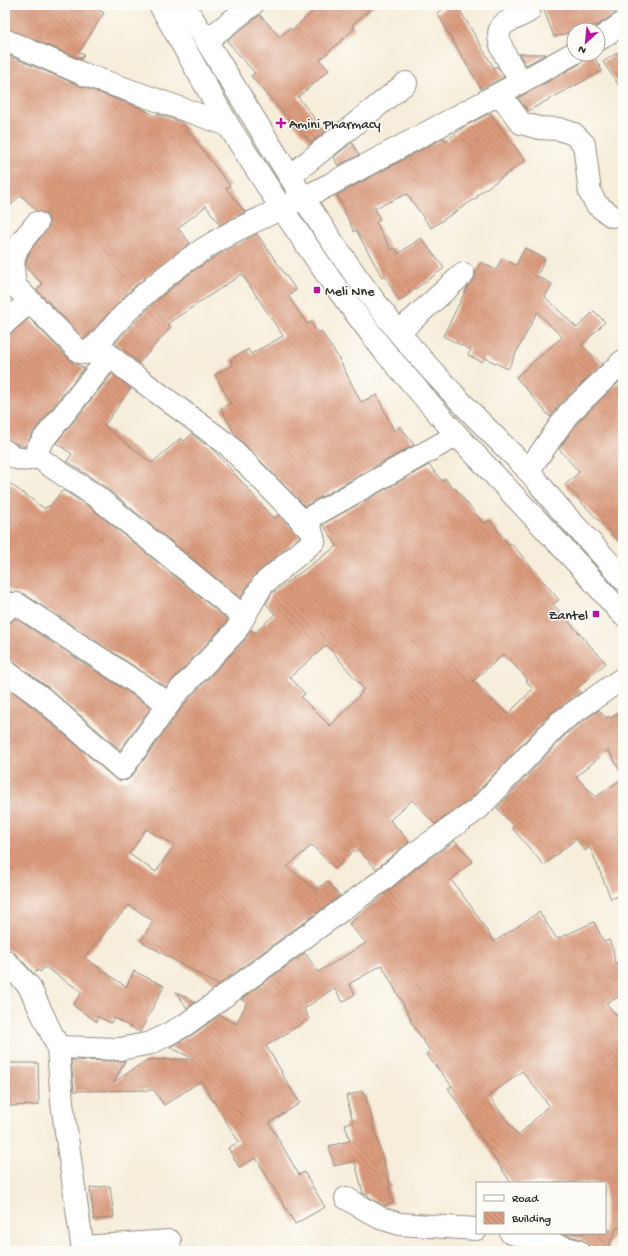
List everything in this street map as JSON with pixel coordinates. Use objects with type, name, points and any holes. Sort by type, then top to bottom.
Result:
[{"type":"street","points":[[160,5],[228,125],[282,209],[330,279],[384,351],[457,435],[578,564],[623,615]]},
{"type":"street","points":[[184,5],[304,198],[348,263],[399,332],[442,384],[528,471],[556,504],[597,547],[623,579]]},
{"type":"street","points":[[206,40],[252,5]]},
{"type":"street","points":[[521,82],[499,43],[499,31],[503,25],[524,16],[529,11],[530,5]]},
{"type":"street","points":[[606,35],[623,23]]},
{"type":"street","points":[[5,40],[83,74],[228,125]]},
{"type":"street","points":[[244,617],[97,497],[46,463],[38,456],[37,449],[104,351],[147,292],[195,255],[236,230],[304,198],[566,57]]},
{"type":"street","points":[[290,176],[406,83]]},
{"type":"street","points":[[500,94],[521,122],[539,128],[559,129],[574,134],[584,144],[590,193],[597,205],[612,216]]},
{"type":"street","points":[[5,671],[42,698],[122,769],[169,704],[235,632],[263,584],[314,541],[311,530],[228,446],[104,351],[86,353],[80,352],[16,287],[13,276],[14,252],[37,223]]},
{"type":"street","points":[[399,332],[463,274]]},
{"type":"street","points":[[5,323],[30,301]]},
{"type":"street","points":[[528,471],[568,414],[622,366]]},
{"type":"street","points":[[302,522],[457,435]]},
{"type":"street","points":[[5,451],[12,457],[21,460],[38,456]]},
{"type":"street","points":[[5,611],[10,604],[17,604],[169,704]]},
{"type":"street","points":[[58,1047],[120,1049],[152,1043],[185,1025],[380,882],[411,856],[478,809],[560,722],[623,678]]},
{"type":"street","points":[[5,961],[29,986],[58,1047],[62,1103],[83,1249],[170,1241]]},
{"type":"street","points":[[346,1198],[380,1218],[400,1224],[476,1229]]},
{"type":"street","points":[[514,1234],[578,1251]]},
{"type":"building","points":[[5,5],[91,5],[104,13],[79,52],[84,55],[81,59],[5,28]]},
{"type":"building","points":[[320,5],[375,5],[352,25],[355,28],[320,60],[329,70],[298,97],[325,132],[311,143],[251,76],[255,73],[227,41],[260,15],[280,37],[290,28],[292,30]]},
{"type":"building","points":[[450,5],[457,5],[494,68],[497,66],[504,77],[481,89],[437,13]]},
{"type":"building","points":[[542,5],[613,5],[615,13],[602,22],[566,22],[566,34],[554,37]]},
{"type":"building","points":[[623,49],[623,91],[603,62],[606,62],[606,60]]},
{"type":"building","points":[[5,54],[78,85],[141,108],[155,116],[158,114],[181,122],[230,186],[226,188],[245,212],[220,225],[206,206],[178,228],[190,243],[135,286],[84,339],[37,290],[43,284],[26,268],[26,261],[30,251],[49,226],[49,219],[45,213],[37,211],[21,195],[5,211]]},
{"type":"building","points":[[519,54],[546,54],[526,65]]},
{"type":"building","points":[[582,62],[597,62],[602,71],[528,111],[518,98]]},
{"type":"building","points":[[490,113],[525,161],[477,195],[478,197],[431,228],[407,194],[375,208],[380,220],[376,222],[391,250],[395,248],[398,254],[421,238],[444,268],[399,301],[385,276],[382,277],[356,230],[354,232],[337,195],[444,138],[446,141],[465,126]]},
{"type":"building","points":[[352,142],[359,155],[338,166],[334,157]]},
{"type":"building","points":[[257,234],[296,290],[288,296],[307,324],[311,322],[318,333],[321,331],[339,359],[361,402],[377,395],[394,431],[400,426],[414,445],[305,506],[235,435],[221,408],[231,403],[215,375],[233,365],[230,360],[248,349],[251,354],[283,336],[242,274],[167,324],[171,327],[139,363],[115,343],[152,305],[186,276],[223,252]]},
{"type":"building","points":[[525,248],[545,259],[537,276],[552,284],[545,297],[577,328],[594,311],[605,322],[582,345],[602,364],[559,405],[550,417],[516,377],[562,337],[537,312],[508,369],[485,358],[482,362],[468,355],[471,350],[443,336],[468,286],[475,278],[475,273],[481,262],[496,270],[502,258],[516,265]]},
{"type":"building","points":[[29,318],[71,361],[84,368],[33,432],[25,447],[5,439],[5,335],[13,332]]},
{"type":"building","points":[[112,374],[131,388],[104,426],[152,463],[181,438],[184,441],[192,434],[204,444],[205,443],[212,448],[274,519],[279,516],[278,514],[300,536],[255,575],[240,598],[105,487],[67,461],[72,454],[56,443]]},
{"type":"building","points":[[619,382],[623,386],[623,546],[565,485],[579,472],[559,449],[578,422]]},
{"type":"building","points":[[429,465],[442,481],[445,478],[453,489],[455,488],[483,523],[490,521],[508,544],[511,543],[559,600],[553,604],[606,663],[577,688],[581,692],[551,713],[470,800],[435,824],[412,800],[390,820],[409,842],[376,869],[358,849],[355,852],[354,850],[335,869],[312,845],[287,867],[316,890],[327,881],[340,896],[218,985],[141,941],[153,921],[129,905],[84,957],[126,987],[134,971],[164,986],[140,1032],[114,1018],[111,1023],[97,1016],[97,1022],[73,1005],[82,992],[45,967],[40,972],[38,970],[34,974],[14,952],[5,949],[5,686],[34,708],[114,778],[120,781],[127,780],[132,776],[186,702],[244,641],[251,630],[255,633],[275,614],[266,604],[272,593],[337,546],[323,524]],"holes":[[[327,645],[364,689],[361,692],[362,693],[330,726],[301,697],[305,694],[290,677]],[[504,654],[528,680],[526,681],[533,689],[508,714],[473,681]],[[146,829],[174,845],[156,872],[129,854]]]},
{"type":"building","points":[[5,480],[45,509],[47,506],[49,507],[63,490],[90,507],[228,620],[166,687],[24,594],[11,592],[5,587]]},
{"type":"building","points":[[15,618],[151,707],[120,750],[49,688],[12,661],[5,659],[5,623],[11,622]]},
{"type":"building","points":[[599,710],[606,718],[609,716],[611,718],[623,710],[623,776],[608,750],[576,777],[596,797],[623,778],[623,894],[611,899],[590,847],[585,851],[576,839],[544,865],[512,828],[514,826],[497,808],[568,732]]},
{"type":"building","points":[[455,841],[473,861],[451,880],[473,909],[494,942],[539,912],[557,939],[594,922],[604,942],[609,940],[613,949],[615,964],[623,960],[623,995],[606,1003],[623,1023],[623,1230],[617,1227],[607,1251],[602,1251],[589,1246],[581,1239],[563,1234],[606,1234],[606,1182],[510,1182],[448,1088],[452,1086],[426,1054],[430,1051],[410,1020],[411,1019],[382,965],[349,984],[355,994],[343,1002],[334,988],[304,1009],[309,1019],[266,1046],[300,1103],[269,1123],[299,1175],[304,1172],[325,1207],[295,1224],[256,1158],[239,1167],[228,1148],[239,1142],[201,1081],[164,1105],[154,1090],[74,1091],[71,1060],[125,1061],[114,1082],[147,1060],[193,1059],[170,1047],[192,1035],[220,1015],[236,1024],[247,1003],[241,999],[305,953],[318,972],[366,943],[349,924],[419,866]],"holes":[[[522,1071],[549,1105],[518,1136],[489,1096]]]},
{"type":"building","points":[[176,992],[195,1002],[187,1008]]},
{"type":"building","points":[[8,1063],[38,1063],[39,1105],[9,1106]]},
{"type":"building","points":[[362,1091],[363,1095],[365,1094],[391,1188],[389,1188],[393,1203],[384,1206],[369,1197],[368,1194],[363,1194],[355,1161],[334,1166],[329,1146],[350,1141],[345,1124],[353,1122],[346,1096]]},
{"type":"building","points":[[110,1186],[114,1217],[94,1220],[90,1188]]},
{"type":"place","name":"Amini Pharmacy","points":[[281,123]]},
{"type":"place","name":"Meli Nne","points":[[317,290]]},
{"type":"place","name":"Zantel","points":[[596,614]]}]
